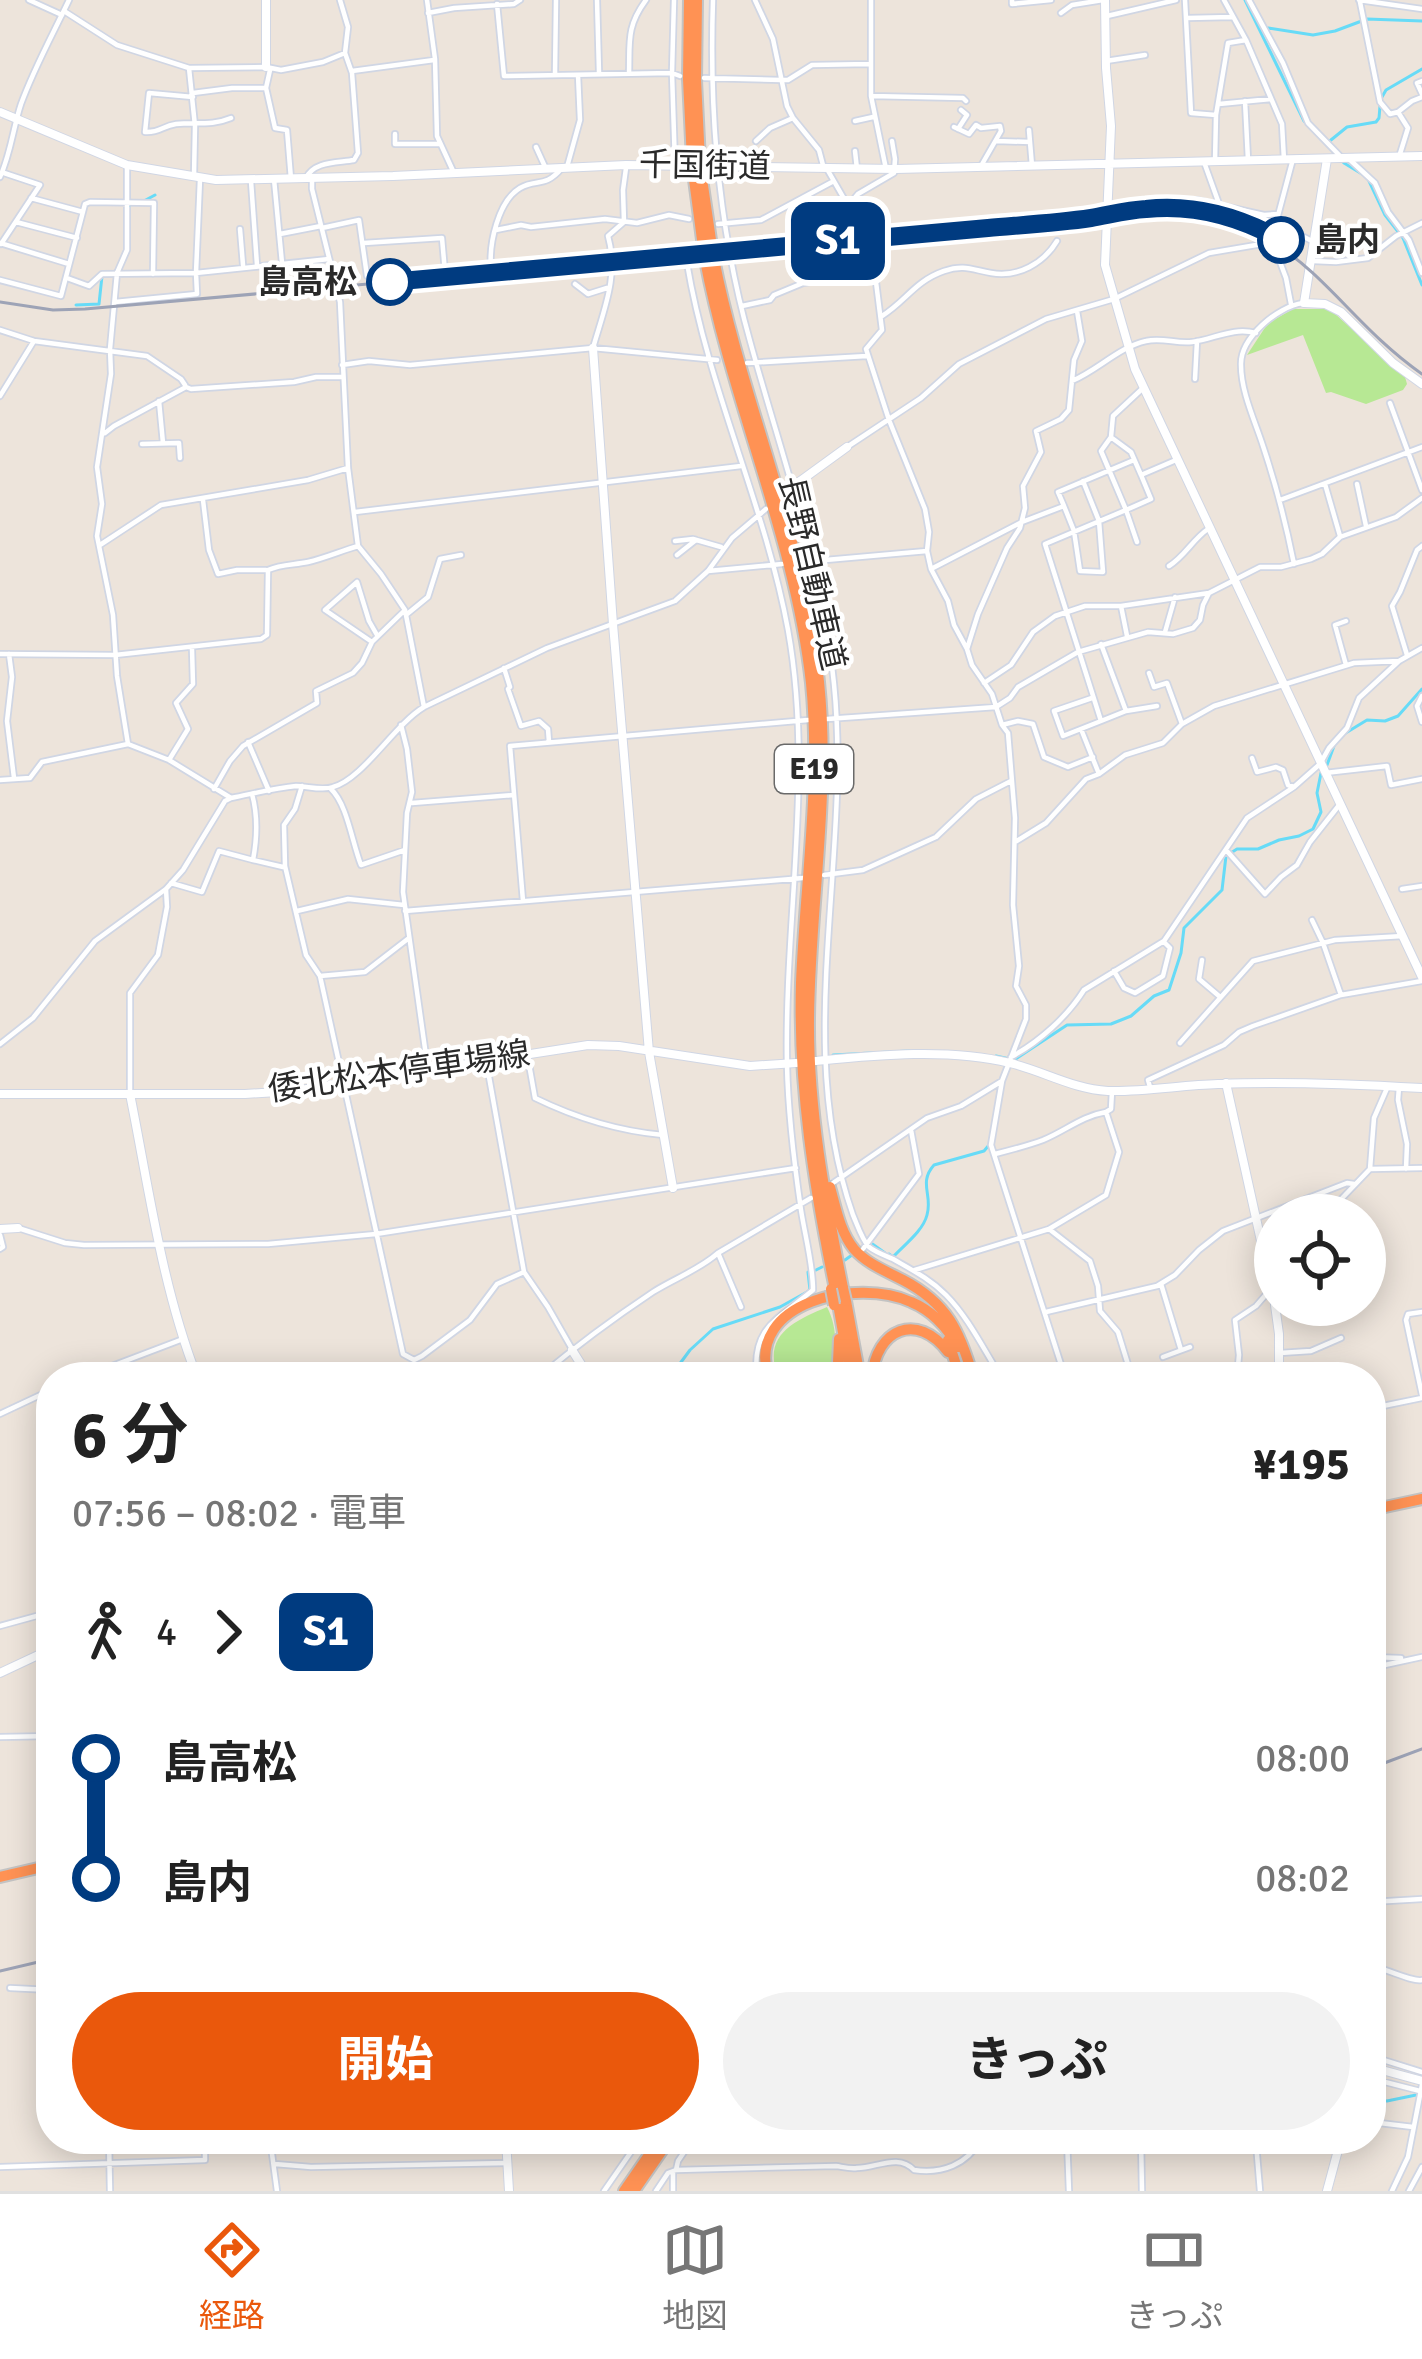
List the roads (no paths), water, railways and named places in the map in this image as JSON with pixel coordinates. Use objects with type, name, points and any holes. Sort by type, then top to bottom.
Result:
[{"type":"highway","name":"長野自動車道","points":[[693,0],[688,64],[708,253],[730,368],[790,572],[811,683],[814,782],[801,1020],[804,1106],[815,1204],[853,1362]]},
{"type":"highway","name":"長野自動車道","points":[[708,253],[799,570],[819,683],[822,782],[810,981],[811,1083],[838,1296]]},
{"type":"highway","points":[[811,1083],[829,1181],[846,1237],[863,1258],[919,1288],[942,1308],[962,1340],[969,1362]]},
{"type":"highway","points":[[763,1362],[771,1334],[783,1320],[818,1299],[860,1291],[902,1298],[929,1312],[947,1330],[965,1362]]},
{"type":"highway","points":[[836,1362],[838,1296]]},
{"type":"highway","points":[[769,1362],[771,1348],[785,1325],[819,1304],[861,1296],[902,1303],[933,1321],[952,1347],[956,1362]]},
{"type":"highway","points":[[874,1362],[884,1341],[901,1330],[914,1329],[944,1346],[952,1362]]},
{"type":"highway","points":[[1386,1503],[1422,1495]]},
{"type":"highway","points":[[0,1880],[36,1872]]},
{"type":"highway","points":[[624,2191],[650,2154]]},
{"type":"highway","points":[[634,2191],[660,2154]]},
{"type":"street","points":[[29,0],[63,13],[117,45],[189,68],[281,70],[345,53]]},
{"type":"street","points":[[69,0],[26,90],[1,174],[40,185],[1,243],[70,264]]},
{"type":"street","points":[[266,0],[266,88],[275,128],[287,130],[291,178]]},
{"type":"street","points":[[340,0],[348,27],[345,53],[352,71],[357,158],[318,166],[309,171],[309,178],[340,302],[348,469],[358,546],[405,613],[424,707]]},
{"type":"street","points":[[427,0],[439,144],[454,173]]},
{"type":"street","points":[[555,75],[556,0]]},
{"type":"street","points":[[597,0],[598,74]]},
{"type":"street","points":[[629,74],[629,30],[646,0]]},
{"type":"street","points":[[674,0],[675,166]]},
{"type":"street","points":[[713,0],[708,79],[727,225],[742,306],[812,561],[826,624],[837,718],[838,774],[828,875],[821,1061],[842,1177],[865,1247],[933,1282],[991,1362]]},
{"type":"street","points":[[755,0],[773,39],[794,118],[819,150],[825,169],[858,223],[875,272],[882,330],[866,349],[867,356],[925,509],[931,569],[1008,733],[1016,986],[1026,1005],[1026,1018],[1002,1081],[992,1145],[1061,1362]]},
{"type":"street","points":[[871,0],[872,96],[891,169]]},
{"type":"street","points":[[1012,0],[1012,4],[1051,0]]},
{"type":"street","points":[[1061,14],[1072,5],[1104,0],[1111,126],[1106,265],[1142,389],[1422,979],[1341,995],[1239,1032],[1224,1045],[1148,1080],[1150,1088]]},
{"type":"street","points":[[1107,16],[1176,0]]},
{"type":"street","points":[[1185,0],[1191,113],[1216,115]]},
{"type":"street","points":[[1224,0],[1282,124],[1288,159],[1276,223],[1314,242]]},
{"type":"street","points":[[1249,0],[1308,123],[1339,158],[1376,183],[1422,273]]},
{"type":"street","points":[[428,13],[516,1]]},
{"type":"street","points":[[1422,9],[1359,1],[1380,103],[1390,114],[1398,112],[1422,96],[1417,82],[1422,81]]},
{"type":"street","points":[[497,4],[504,76],[680,76]]},
{"type":"street","points":[[1187,18],[1233,17]]},
{"type":"street","points":[[1216,162],[1216,115],[1228,43],[1246,40]]},
{"type":"street","points":[[1106,61],[1145,55]]},
{"type":"street","points":[[352,71],[435,59]]},
{"type":"street","points":[[708,79],[788,80],[812,65],[871,64]]},
{"type":"street","points":[[115,302],[197,295],[197,178],[189,68]]},
{"type":"street","points":[[280,234],[359,220],[371,278],[490,267],[490,251],[506,202],[522,186],[548,182],[565,168],[580,120],[578,75]]},
{"type":"street","points":[[231,118],[145,132],[148,94],[266,88]]},
{"type":"street","points":[[872,96],[965,101]]},
{"type":"street","points":[[1219,104],[1271,99]]},
{"type":"street","points":[[1245,101],[1248,160]]},
{"type":"street","points":[[961,110],[967,115],[956,128],[969,134],[976,125],[1000,126]]},
{"type":"street","name":"千国街道","points":[[0,112],[127,165],[197,178],[626,165],[891,169],[1422,156]]},
{"type":"street","points":[[1398,112],[1408,128],[1400,157]]},
{"type":"street","points":[[981,166],[996,140],[999,114]]},
{"type":"street","points":[[855,121],[875,116]]},
{"type":"street","points":[[756,142],[770,128],[794,118]]},
{"type":"street","points":[[1029,130],[1032,166]]},
{"type":"street","points":[[395,134],[395,154]]},
{"type":"street","points":[[891,169],[892,140]]},
{"type":"street","points":[[996,140],[1030,142]]},
{"type":"street","points":[[395,144],[439,144]]},
{"type":"street","points":[[536,147],[546,169]]},
{"type":"street","points":[[0,151],[9,154]]},
{"type":"street","points":[[855,152],[856,169]]},
{"type":"street","points":[[1304,303],[1314,242],[1339,158]]},
{"type":"street","points":[[1204,161],[1219,203]]},
{"type":"street","points":[[127,165],[127,250],[116,273],[111,374],[97,466],[102,504],[97,536],[113,616],[128,743]]},
{"type":"street","points":[[624,222],[626,165]]},
{"type":"street","points":[[788,244],[848,206],[891,169]]},
{"type":"street","points":[[251,179],[257,266]]},
{"type":"street","points":[[274,179],[282,265]]},
{"type":"street","points":[[718,224],[761,220],[832,182]]},
{"type":"street","points":[[32,198],[83,212]]},
{"type":"street","points":[[1107,209],[1196,200],[1278,214]]},
{"type":"street","points":[[0,280],[62,296],[83,212],[90,202],[154,203],[153,274]]},
{"type":"street","points":[[496,230],[605,218],[624,222],[669,215],[689,219]]},
{"type":"street","points":[[16,222],[77,238]]},
{"type":"street","points":[[624,222],[608,236],[614,258],[593,348],[649,1052],[673,1188]]},
{"type":"street","points":[[1311,260],[1367,257],[1422,224]]},
{"type":"street","points":[[240,229],[243,267]]},
{"type":"street","points":[[364,244],[442,238],[445,272]]},
{"type":"street","points":[[882,316],[922,280],[940,272],[967,266],[996,275],[1027,268],[1048,255],[1057,241]]},
{"type":"street","points":[[783,494],[921,398],[959,364],[1046,319],[1114,298],[1209,253],[1268,243],[1274,246],[1291,304]]},
{"type":"street","points":[[66,278],[89,286],[102,274],[196,274],[329,259]]},
{"type":"street","points":[[687,262],[708,359],[778,565],[798,721],[800,799],[787,972],[788,1106],[811,1293],[782,1311],[760,1338],[758,1362]]},
{"type":"street","points":[[742,306],[770,300],[803,283],[875,272]]},
{"type":"street","points":[[575,284],[588,294],[610,287]]},
{"type":"street","points":[[1294,564],[1240,364],[1256,333],[1268,317],[1291,304],[1324,304],[1341,312],[1422,384]]},
{"type":"street","points":[[968,649],[978,614],[1022,522],[1023,486],[1041,452],[1036,431],[1069,410],[1074,360],[1082,341],[1077,310]]},
{"type":"street","points":[[0,330],[34,341],[153,358],[186,387]]},
{"type":"street","points":[[1072,381],[1129,347],[1162,338],[1197,341],[1232,331],[1256,333]]},
{"type":"street","points":[[0,396],[34,341]]},
{"type":"street","points":[[1196,379],[1197,341]]},
{"type":"street","points":[[342,365],[369,361],[410,365],[593,348],[717,360]]},
{"type":"street","points":[[747,363],[867,356]]},
{"type":"street","points":[[103,433],[186,387],[343,377]]},
{"type":"street","points":[[1137,542],[1101,451],[1111,437],[1113,416],[1142,389]]},
{"type":"street","points":[[158,401],[163,443]]},
{"type":"street","points":[[984,682],[1011,665],[1033,632],[1065,613],[1085,606],[1121,606],[1209,592],[1260,567],[1294,564],[1322,554],[1340,537],[1396,517],[1422,494],[1390,403]]},
{"type":"street","points":[[1101,721],[1045,544],[1151,499],[1131,452],[1111,437]]},
{"type":"street","points":[[142,444],[179,443],[180,458]]},
{"type":"street","points":[[1280,500],[1422,447]]},
{"type":"street","points":[[1083,481],[1099,521],[1103,572],[1080,571],[1074,531],[1058,492],[1083,481],[1109,470],[1134,460]]},
{"type":"street","points":[[1141,475],[1176,460]]},
{"type":"street","points":[[355,512],[742,466]]},
{"type":"street","points":[[99,546],[161,506],[348,469]]},
{"type":"street","points":[[1325,484],[1340,537]]},
{"type":"street","points":[[1357,484],[1366,527]]},
{"type":"street","points":[[203,500],[209,550],[218,574],[292,566],[358,546]]},
{"type":"street","points":[[931,569],[1064,506]]},
{"type":"street","points":[[1,1041],[33,1018],[95,941],[168,886],[230,798],[302,786],[331,788],[360,770],[424,707],[547,648],[675,601],[766,509]]},
{"type":"street","points":[[1169,566],[1208,529]]},
{"type":"street","points":[[675,541],[696,540],[723,548]]},
{"type":"street","points":[[677,555],[696,540]]},
{"type":"street","points":[[1408,658],[1392,605],[1422,546]]},
{"type":"street","points":[[803,562],[927,550]]},
{"type":"street","points":[[214,789],[230,760],[248,742],[317,703],[316,691],[353,673],[378,635],[428,597],[440,559],[461,555]]},
{"type":"street","points":[[708,571],[778,565]]},
{"type":"street","points":[[0,654],[115,655],[261,639],[267,634],[268,570]]},
{"type":"street","points":[[372,642],[325,610],[357,583],[378,635]]},
{"type":"street","points":[[827,719],[996,707],[1018,687],[1078,652],[1127,637],[1156,631],[1173,634],[1196,627],[1209,592]]},
{"type":"street","points":[[1165,632],[1174,598]]},
{"type":"street","points":[[1121,606],[1127,637]]},
{"type":"street","points":[[1346,621],[1335,625],[1346,665]]},
{"type":"street","points":[[1101,644],[1126,711]]},
{"type":"street","points":[[169,760],[188,729],[176,703],[194,684],[191,646]]},
{"type":"street","points":[[1015,842],[1046,824],[1086,779],[1125,754],[1163,743],[1182,724],[1227,700],[1363,661],[1399,661],[1422,648]]},
{"type":"street","points":[[9,654],[8,722],[14,778]]},
{"type":"street","points":[[1323,769],[1329,748],[1347,728],[1359,698],[1399,661]]},
{"type":"street","points":[[504,668],[521,726],[539,722],[548,729],[549,743]]},
{"type":"street","points":[[1150,673],[1154,687],[1167,683],[1182,724]]},
{"type":"street","points":[[1422,696],[1417,706],[1422,722]]},
{"type":"street","points":[[1092,698],[1054,711],[1063,736],[1126,711],[1157,706]]},
{"type":"street","points":[[523,902],[510,746],[808,720]]},
{"type":"street","points":[[1002,725],[1033,724],[1044,757],[1068,767],[1093,757]]},
{"type":"street","points":[[401,725],[411,782],[404,908],[428,1070]]},
{"type":"street","points":[[1082,729],[1099,774]]},
{"type":"street","points":[[248,742],[269,790]]},
{"type":"street","points":[[0,780],[30,778],[42,762],[128,743],[169,760],[230,798]]},
{"type":"street","points":[[1252,758],[1257,772],[1276,767],[1294,787]]},
{"type":"street","points":[[1010,1060],[1033,1044],[1084,990],[1164,941],[1252,814],[1323,769],[1387,766],[1391,785],[1422,779]]},
{"type":"street","points":[[828,875],[863,870],[936,837],[976,799],[1011,781]]},
{"type":"street","points":[[302,786],[284,825],[286,867],[306,955],[320,976],[403,1354],[414,1360],[470,1320],[497,1284],[524,1272]]},
{"type":"street","points":[[331,788],[342,800],[344,820],[361,865],[405,850]]},
{"type":"street","points":[[252,794],[256,808],[253,860]]},
{"type":"street","points":[[410,803],[514,795]]},
{"type":"street","points":[[1226,850],[1265,895],[1297,865],[1340,804]]},
{"type":"street","points":[[168,886],[202,892],[219,851],[286,867]]},
{"type":"street","points":[[297,911],[348,899],[404,908],[802,878]]},
{"type":"street","points":[[168,886],[158,955],[130,993],[130,1094],[160,1245],[191,1362]]},
{"type":"street","points":[[1402,889],[1422,886]]},
{"type":"street","points":[[1312,920],[1341,995]]},
{"type":"street","points":[[1180,1043],[1253,961],[1335,940],[1403,936]]},
{"type":"street","points":[[320,976],[370,970],[410,938]]},
{"type":"street","points":[[1114,971],[1124,988],[1135,993],[1163,976],[1170,948],[1164,941]]},
{"type":"street","points":[[1202,960],[1199,979],[1219,996]]},
{"type":"street","name":"倭北松本停車場線","points":[[0,1094],[266,1093],[588,1045],[750,1066],[791,1064]]},
{"type":"street","points":[[527,1053],[535,1098],[577,1117],[664,1135]]},
{"type":"street","points":[[821,1061],[923,1056],[1010,1060],[1073,1085],[1112,1091],[1329,1082],[1422,1088]]},
{"type":"street","points":[[486,1060],[524,1272],[580,1362]]},
{"type":"street","points":[[833,1183],[927,1118],[961,1106],[1002,1081]]},
{"type":"street","points":[[1226,1083],[1254,1209]]},
{"type":"street","points":[[1345,1194],[1370,1169],[1374,1118],[1388,1086]]},
{"type":"street","points":[[1400,1087],[1406,1169]]},
{"type":"street","points":[[993,1155],[1041,1141],[1084,1117],[1106,1112],[1111,1108],[1112,1091]]},
{"type":"street","points":[[914,1271],[1049,1229],[1106,1195],[1119,1152],[1106,1112]]},
{"type":"street","points":[[865,1247],[919,1174],[911,1130]]},
{"type":"street","points":[[0,1249],[0,1232],[18,1228],[84,1245],[268,1244],[376,1234],[796,1168]]},
{"type":"street","points":[[1370,1169],[1422,1168]]},
{"type":"street","points":[[1318,1194],[1354,1184]]},
{"type":"street","points":[[557,1362],[656,1290],[800,1205],[815,1204]]},
{"type":"street","points":[[1046,1312],[1161,1284],[1210,1240],[1254,1219]]},
{"type":"street","points":[[1049,1229],[1090,1261],[1104,1319],[1118,1332],[1127,1362]]},
{"type":"street","points":[[718,1253],[741,1307]]},
{"type":"street","points":[[812,1274],[822,1270]]},
{"type":"street","points":[[1161,1284],[1181,1350]]},
{"type":"street","points":[[1238,1362],[1235,1320],[1254,1307]]},
{"type":"street","points":[[1386,1405],[1422,1397],[1406,1320],[1408,1314],[1422,1312]]},
{"type":"street","points":[[1277,1326],[1280,1362]]},
{"type":"street","points":[[1280,1353],[1311,1351],[1341,1339]]},
{"type":"street","points":[[124,1362],[183,1340]]},
{"type":"street","points":[[1163,1357],[1190,1347]]},
{"type":"street","points":[[0,1414],[36,1397]]},
{"type":"street","points":[[0,1626],[36,1616]]},
{"type":"street","points":[[0,1673],[36,1656]]},
{"type":"street","points":[[1386,1664],[1422,1657]]},
{"type":"street","points":[[1386,1658],[1405,1660]]},
{"type":"street","points":[[0,1737],[36,1736]]},
{"type":"street","points":[[1386,1901],[1422,1899]]},
{"type":"street","points":[[1386,1969],[1413,1982],[1422,1980]]},
{"type":"street","points":[[10,1988],[36,1989]]},
{"type":"street","points":[[1386,2070],[1421,2082],[1408,2157],[1393,2191]]},
{"type":"street","points":[[1386,2124],[1413,2127]]},
{"type":"street","points":[[110,2154],[110,2191]]},
{"type":"street","points":[[0,2167],[205,2160],[205,2154]]},
{"type":"street","points":[[273,2154],[277,2191]]},
{"type":"street","points":[[507,2154],[509,2191]]},
{"type":"street","points":[[604,2191],[630,2154]]},
{"type":"street","points":[[673,2191],[674,2171],[683,2154]]},
{"type":"street","points":[[656,2191],[674,2171],[857,2168],[903,2160],[914,2170],[924,2171],[951,2167],[970,2154]]},
{"type":"street","points":[[1068,2154],[1069,2191]]},
{"type":"street","points":[[1141,2154],[1142,2191]]},
{"type":"street","points":[[1259,2154],[1260,2191]]},
{"type":"street","points":[[1327,2191],[1337,2154]]},
{"type":"street","points":[[275,2164],[508,2163]]},
{"type":"street","points":[[1409,2191],[1422,2167]]},
{"type":"waterway","points":[[1245,0],[1304,121],[1344,163],[1362,174]]},
{"type":"waterway","points":[[1268,28],[1313,35],[1367,19],[1422,21]]},
{"type":"waterway","points":[[1382,97],[1422,69]]},
{"type":"waterway","points":[[1326,144],[1347,127],[1376,122],[1380,106]]},
{"type":"waterway","points":[[1369,181],[1385,215],[1403,238],[1422,285]]},
{"type":"waterway","points":[[142,202],[155,195]]},
{"type":"waterway","points":[[129,205],[129,237]]},
{"type":"waterway","points":[[76,305],[99,304],[102,276]]},
{"type":"waterway","points":[[1344,734],[1367,720],[1398,716],[1422,689]]},
{"type":"waterway","points":[[1327,765],[1334,746]]},
{"type":"waterway","points":[[996,1056],[1014,1060],[1067,1025],[1111,1024],[1169,990],[1184,928],[1222,890],[1226,856],[1313,829],[1321,812],[1317,793],[1321,773]]},
{"type":"waterway","points":[[833,1055],[909,1051]]},
{"type":"waterway","points":[[889,1254],[893,1257],[925,1221],[926,1183],[934,1165],[984,1151],[989,1145]]},
{"type":"waterway","points":[[871,1243],[885,1253]]},
{"type":"waterway","points":[[845,1260],[852,1255]]},
{"type":"waterway","points":[[816,1270],[822,1267]]},
{"type":"waterway","points":[[681,1362],[713,1329],[780,1307],[810,1290],[808,1272]]},
{"type":"waterway","points":[[1386,2101],[1416,2095]]},
{"type":"railway","points":[[0,302],[53,310],[85,309],[1170,213],[1216,219],[1284,250],[1422,374]]},
{"type":"railway","points":[[1386,1762],[1422,1749]]},
{"type":"railway","points":[[0,1971],[36,1963]]},
{"type":"train","name":"S1","points":[[390,282],[988,228],[1155,208],[1222,215],[1281,240]]},
{"type":"place","name":"島内","points":[[1281,240]]},
{"type":"place","name":"島高松","points":[[390,282]]}]
